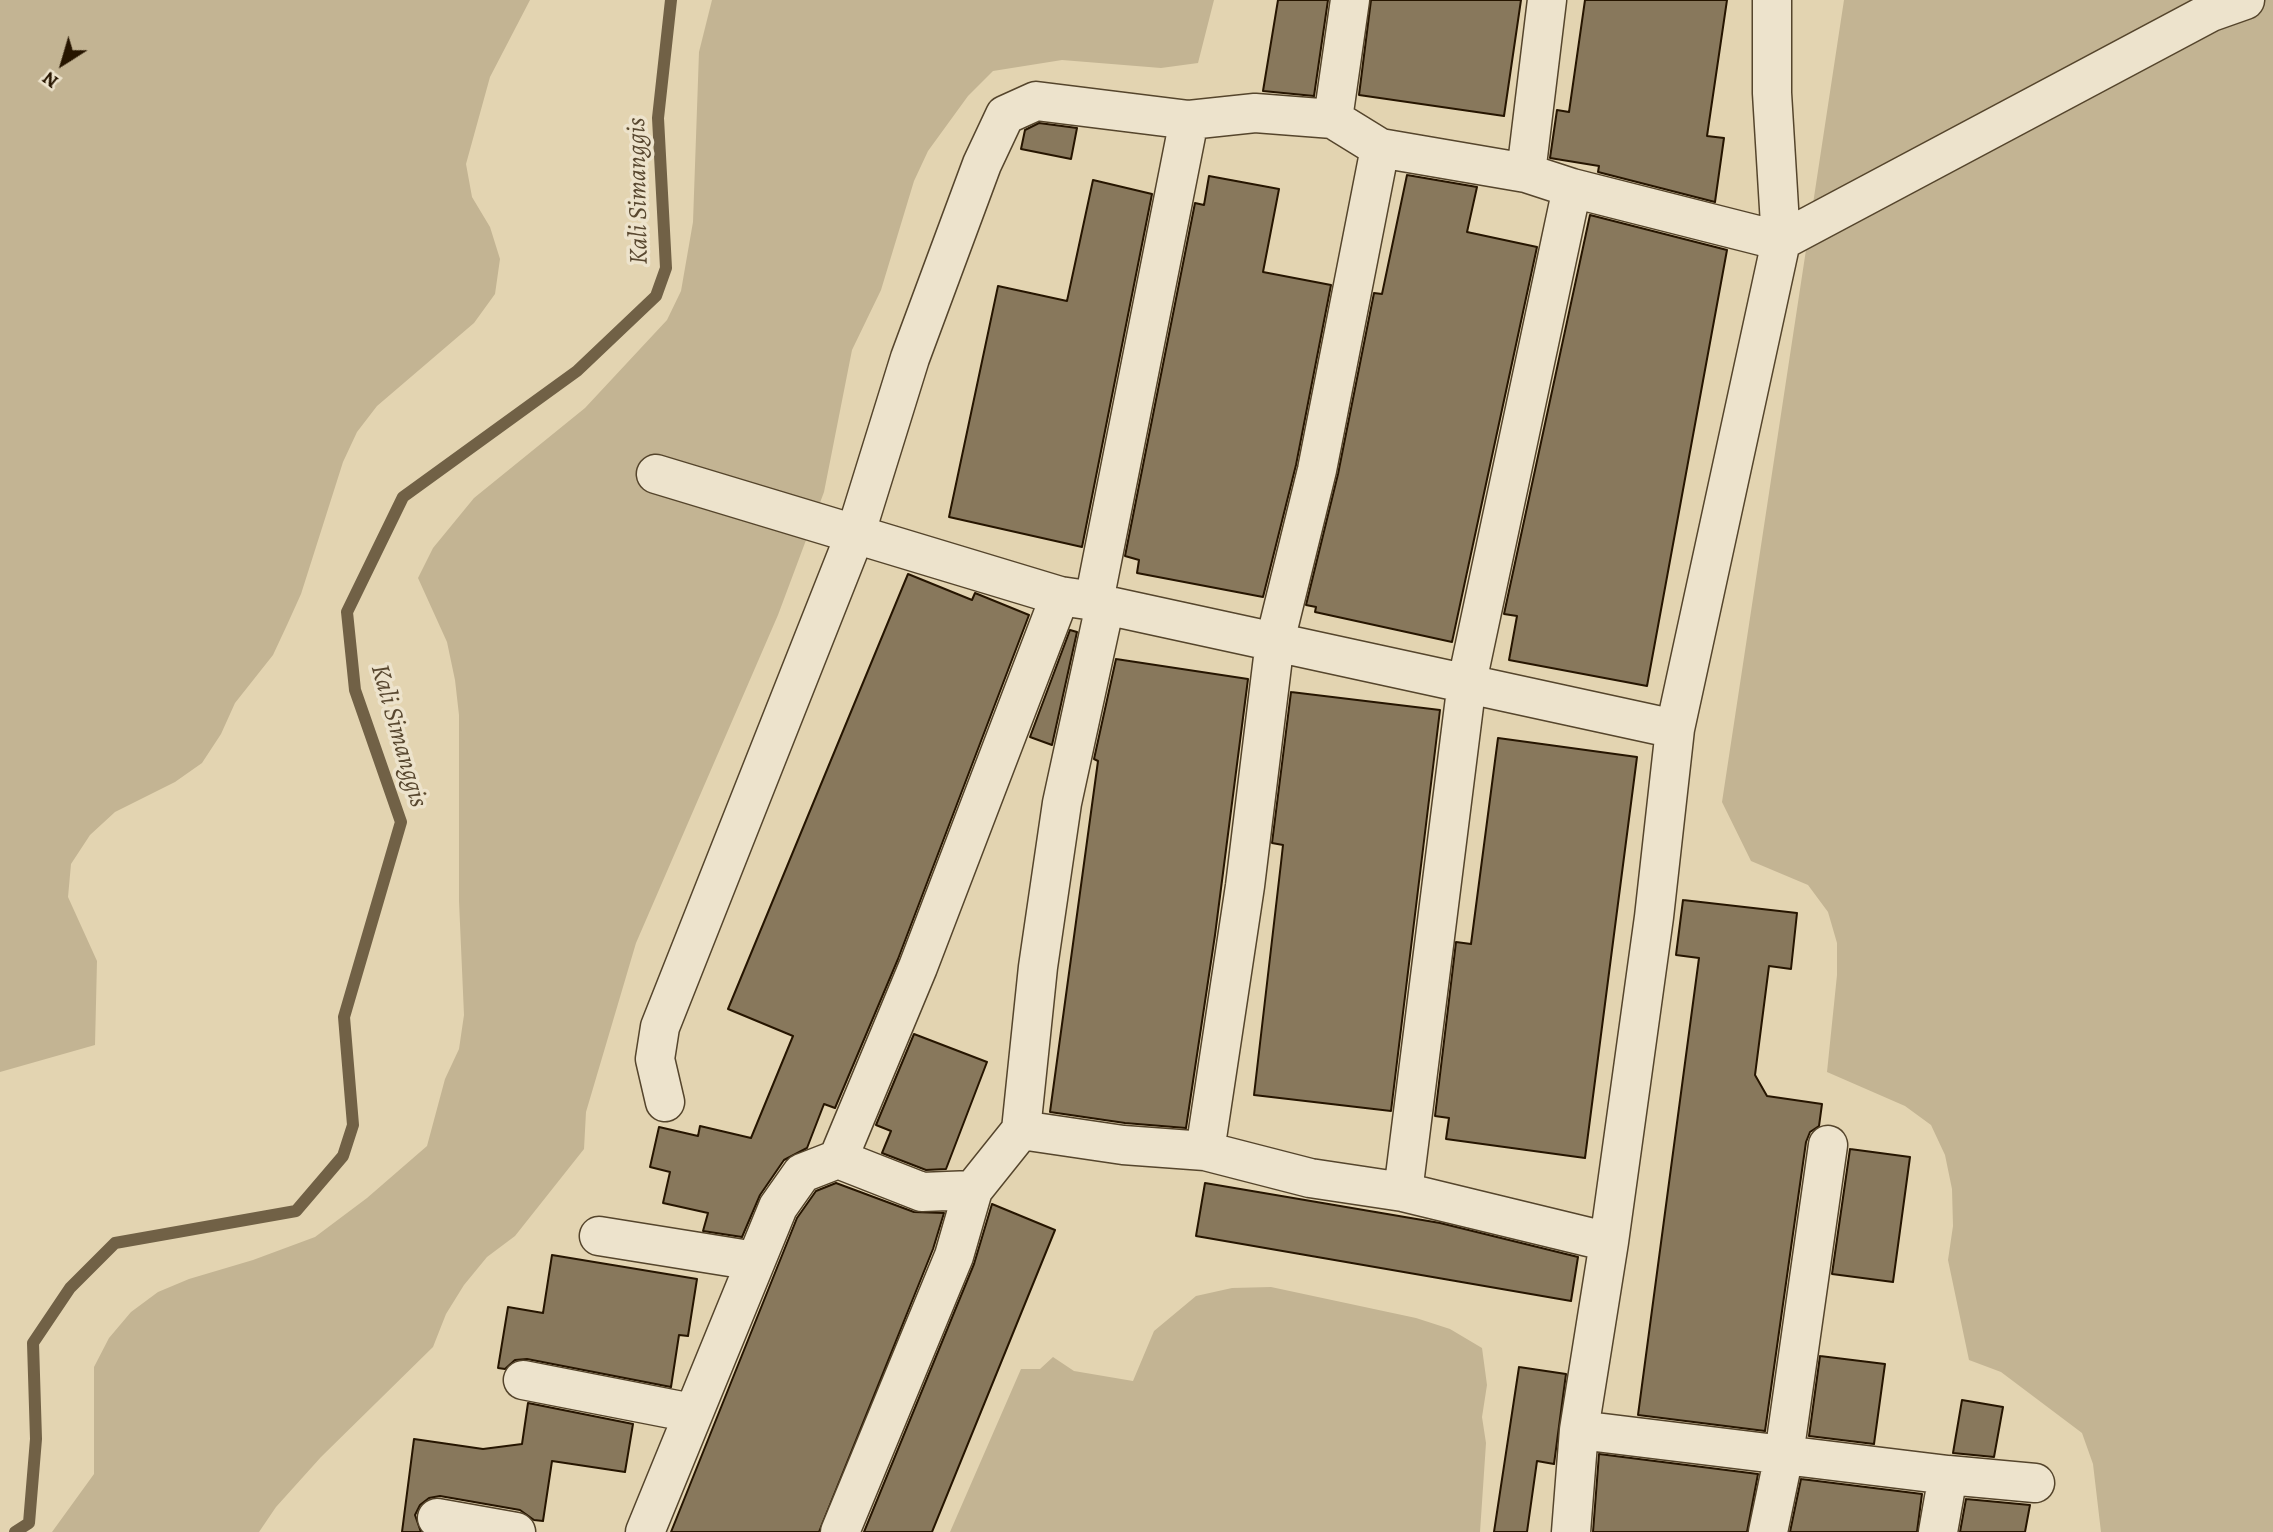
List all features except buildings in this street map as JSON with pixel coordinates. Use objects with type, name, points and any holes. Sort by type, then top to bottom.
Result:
[{"type":"street","points":[[1333,119],[1350,0]]},
{"type":"street","points":[[1526,173],[1547,0]]},
{"type":"street","points":[[1571,1532],[1579,1430],[1609,1242],[1654,918],[1675,729],[1781,241],[1772,93],[1772,0]]},
{"type":"street","points":[[665,1102],[655,1059],[660,1027],[856,532],[910,358],[982,164],[1005,115],[1037,101],[1189,120],[1255,113],[1333,119],[1380,148],[1526,173],[1572,188],[1781,241],[2211,12],[2245,0]]},
{"type":"street","points":[[840,1532],[954,1256],[974,1190],[1020,1130],[1038,967],[1087,601],[1189,120]]},
{"type":"street","points":[[1205,1152],[1245,886],[1275,641],[1317,470],[1380,148]]},
{"type":"street","points":[[1403,1192],[1467,682],[1572,188]]},
{"type":"street","points":[[656,474],[1087,601],[1675,729]]},
{"type":"street","points":[[838,1159],[918,967],[1087,601]]},
{"type":"street","points":[[1020,1130],[1122,1145],[1205,1152],[1310,1178],[1403,1192],[1609,1242]]},
{"type":"street","points":[[1768,1532],[1784,1455],[1828,1144]]},
{"type":"street","points":[[645,1532],[778,1207],[802,1173],[838,1159],[922,1192],[974,1190]]},
{"type":"street","points":[[599,1236],[755,1261]]},
{"type":"street","points":[[523,1380],[692,1413]]},
{"type":"street","points":[[1579,1430],[2035,1483]]},
{"type":"street","points":[[1938,1532],[1948,1475]]},
{"type":"street","points":[[437,1518],[516,1532]]},
{"type":"shaded area","points":[[0,0],[530,0],[490,77],[466,164],[472,197],[490,227],[500,259],[495,294],[474,323],[377,406],[357,432],[343,462],[301,594],[273,655],[235,703],[221,734],[202,763],[175,782],[115,812],[90,835],[71,864],[68,897],[97,961],[95,1045],[0,1072]]},
{"type":"shaded area","points":[[712,0],[1214,0],[1198,63],[1161,68],[1062,60],[993,71],[968,96],[928,151],[914,181],[881,290],[852,350],[824,492],[778,615],[636,943],[586,1112],[584,1149],[515,1236],[487,1257],[464,1285],[446,1314],[433,1347],[321,1457],[276,1507],[259,1532],[52,1532],[94,1474],[94,1367],[109,1338],[131,1312],[158,1292],[189,1279],[253,1260],[315,1237],[367,1198],[427,1146],[445,1079],[459,1049],[464,1015],[459,901],[459,715],[447,642],[418,578],[433,548],[474,498],[585,408],[667,320],[681,291],[693,222],[699,52]]},
{"type":"shaded area","points":[[1844,0],[2273,0],[2273,1532],[2101,1532],[2093,1464],[2082,1433],[2001,1372],[1969,1360],[1948,1260],[1953,1226],[1952,1189],[1945,1155],[1931,1125],[1905,1106],[1827,1072],[1837,975],[1837,943],[1828,912],[1808,885],[1751,861],[1722,802]]},
{"type":"shaded area","points":[[1271,1287],[1416,1318],[1450,1329],[1482,1348],[1487,1385],[1482,1417],[1486,1443],[1480,1532],[950,1532],[1021,1369],[1040,1369],[1053,1357],[1074,1371],[1133,1381],[1154,1331],[1196,1296],[1232,1288]]},
{"type":"waterway","name":"Kali Simanggis","points":[[15,1532],[29,1523],[36,1439],[33,1343],[70,1288],[115,1243],[296,1211],[343,1156],[353,1125],[344,1017],[401,822],[355,690],[347,612],[403,497],[577,371],[656,296],[666,268],[658,118],[671,0]]}]
